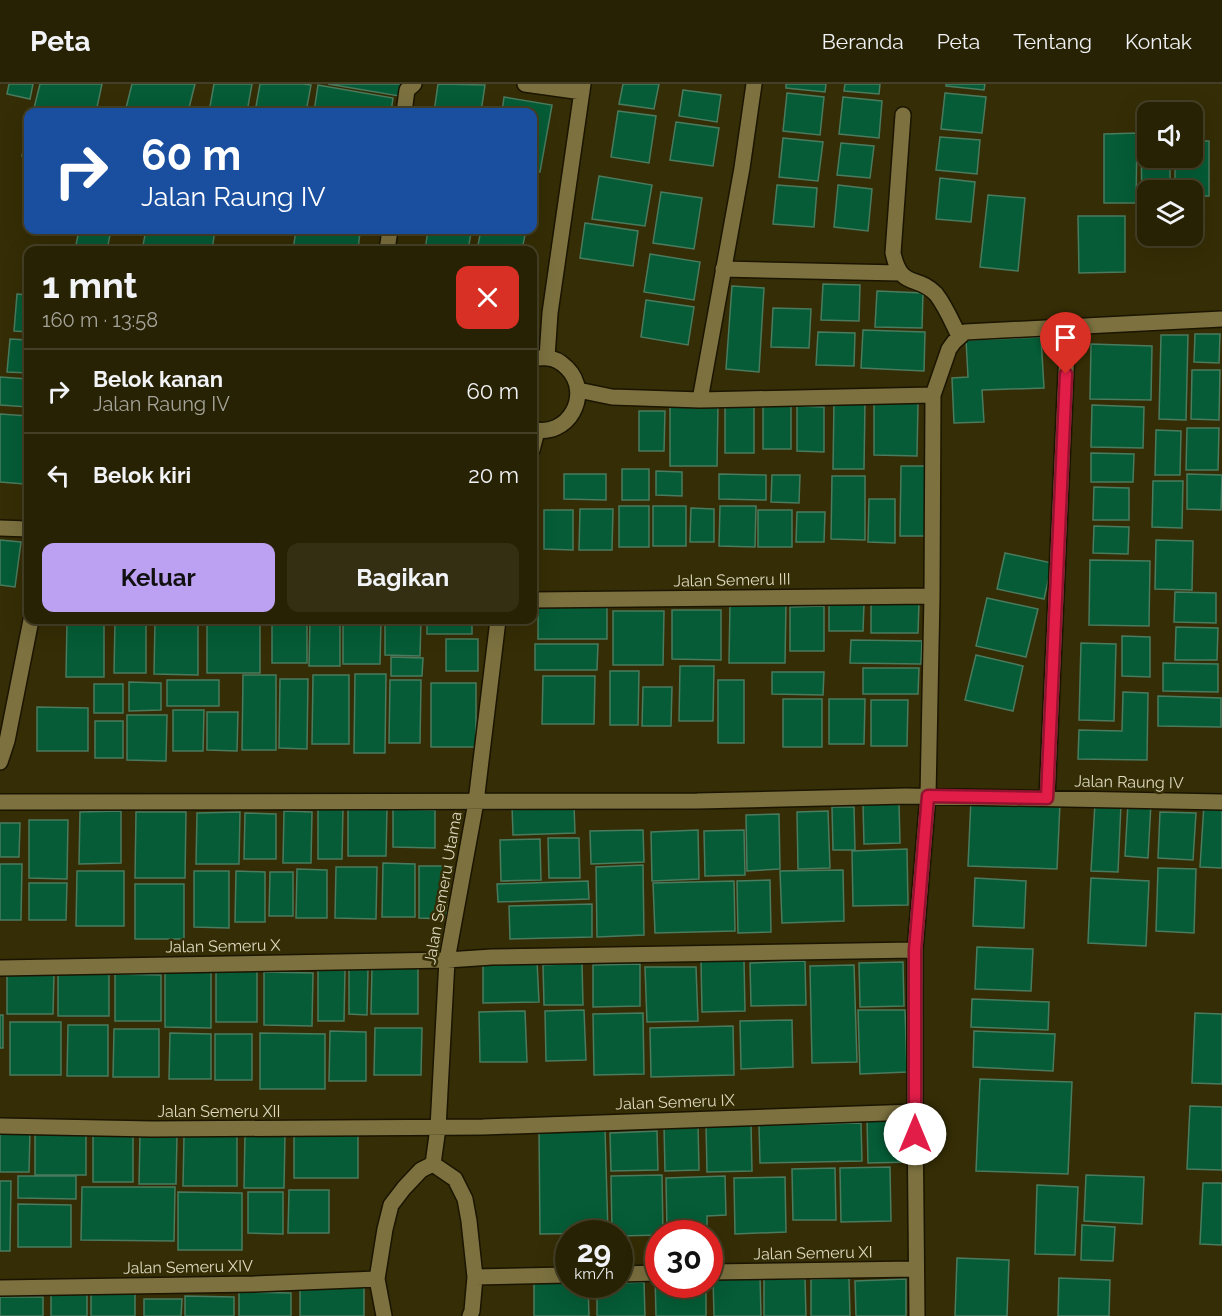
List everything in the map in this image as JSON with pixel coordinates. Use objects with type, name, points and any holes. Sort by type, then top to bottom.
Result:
[{"type":"street","points":[[405,108],[408,90],[414,84]]},
{"type":"street","points":[[525,84],[582,88],[550,313],[540,358],[556,360],[571,372],[578,390],[577,403],[572,415],[562,424],[550,429],[537,430]]},
{"type":"street","points":[[700,400],[742,168],[754,84]]},
{"type":"street","points":[[903,115],[893,254],[896,266],[900,273],[908,279],[934,292],[946,308],[959,336]]},
{"type":"street","points":[[723,269],[900,273]]},
{"type":"street","points":[[917,1316],[915,950],[928,796],[933,395],[949,350],[959,336],[965,332],[1222,318]]},
{"type":"street","points":[[1047,798],[1068,327]]},
{"type":"street","points":[[578,390],[612,397],[700,400],[933,395]]},
{"type":"street","points":[[0,528],[24,528]]},
{"type":"street","name":"Jalan Semeru III","points":[[537,600],[932,596]]},
{"type":"street","points":[[0,762],[7,741],[30,624]]},
{"type":"street","name":"Jalan Semeru Utama","points":[[433,1164],[438,1128],[447,960],[476,802],[498,624]]},
{"type":"street","name":"Jalan Raung IV","points":[[0,802],[685,801],[928,796],[1222,802]]},
{"type":"street","name":"Jalan Semeru X","points":[[0,968],[915,950]]},
{"type":"street","name":"Jalan Semeru IX","points":[[438,1128],[915,1112]]},
{"type":"street","name":"Jalan Semeru XII","points":[[0,1126],[152,1129],[438,1128]]},
{"type":"street","points":[[384,1316],[377,1279],[391,1205],[421,1170],[433,1164],[454,1179],[465,1199],[475,1277],[470,1316]]},
{"type":"street","name":"Jalan Semeru XI","points":[[723,1272],[916,1269]]},
{"type":"street","points":[[475,1277],[555,1275]]},
{"type":"street","name":"Jalan Semeru XIV","points":[[0,1288],[377,1279]]},
{"type":"building","points":[[9,84],[33,84],[30,99],[7,94]]},
{"type":"building","points":[[40,84],[102,84],[97,108],[34,108]]},
{"type":"building","points":[[132,84],[195,84],[189,108],[126,108]]},
{"type":"building","points":[[214,84],[252,84],[248,108],[210,108]]},
{"type":"building","points":[[260,84],[311,85],[307,108],[256,108]]},
{"type":"building","points":[[328,84],[401,84],[399,96]]},
{"type":"building","points":[[438,84],[485,85],[482,108],[435,108]]},
{"type":"building","points":[[623,84],[659,84],[654,109],[619,104]]},
{"type":"building","points":[[786,84],[826,84],[825,92],[786,88]]},
{"type":"building","points":[[845,84],[880,84],[879,94],[844,91]]},
{"type":"building","points":[[946,84],[985,84],[984,90],[946,86]]},
{"type":"building","points":[[318,85],[393,98],[392,108],[315,108]]},
{"type":"building","points":[[683,90],[721,95],[717,122],[679,116]]},
{"type":"building","points":[[787,93],[824,97],[820,135],[783,131]]},
{"type":"building","points":[[945,93],[986,97],[982,133],[941,129]]},
{"type":"building","points":[[504,97],[552,105],[540,172],[537,172],[537,108],[503,108]]},
{"type":"building","points":[[843,97],[882,101],[879,138],[839,134]]},
{"type":"building","points":[[618,111],[656,116],[649,163],[611,157]]},
{"type":"building","points":[[676,122],[719,128],[713,166],[670,160]]},
{"type":"building","points":[[1137,133],[1136,203],[1104,203],[1104,134]]},
{"type":"building","points":[[940,137],[980,140],[977,174],[936,170]]},
{"type":"building","points":[[783,138],[823,142],[818,181],[779,177]]},
{"type":"building","points":[[1203,141],[1209,141],[1209,196],[1203,196],[1203,180],[1175,180],[1175,168],[1203,168]]},
{"type":"building","points":[[841,143],[874,146],[870,178],[837,175]]},
{"type":"building","points":[[1141,168],[1170,168],[1170,180],[1142,180]]},
{"type":"building","points":[[599,176],[652,185],[645,226],[592,219]]},
{"type":"building","points":[[940,178],[975,182],[971,222],[936,219]]},
{"type":"building","points":[[777,185],[817,188],[814,227],[773,224]]},
{"type":"building","points":[[838,185],[872,189],[868,231],[834,227]]},
{"type":"building","points":[[661,192],[702,198],[694,249],[653,243]]},
{"type":"building","points":[[988,195],[1025,198],[1018,271],[980,267]]},
{"type":"building","points":[[1078,216],[1125,216],[1125,272],[1079,273]]},
{"type":"building","points":[[585,223],[638,231],[633,266],[580,258]]},
{"type":"building","points":[[78,234],[110,234],[108,246],[76,246]]},
{"type":"building","points":[[145,234],[214,234],[213,246],[143,246]]},
{"type":"building","points":[[295,234],[360,234],[358,246],[294,246]]},
{"type":"building","points":[[427,234],[471,234],[469,246],[426,246]]},
{"type":"building","points":[[480,234],[525,234],[523,246],[478,246]]},
{"type":"building","points":[[650,254],[700,262],[694,300],[644,292]]},
{"type":"building","points":[[823,284],[860,285],[859,321],[821,320]]},
{"type":"building","points":[[732,286],[764,288],[759,372],[726,369]]},
{"type":"building","points":[[877,291],[923,293],[922,328],[875,327]]},
{"type":"building","points":[[17,294],[24,295],[24,332],[14,331]]},
{"type":"building","points":[[646,300],[694,307],[688,345],[641,337]]},
{"type":"building","points":[[773,308],[811,309],[809,348],[771,347]]},
{"type":"building","points":[[863,330],[925,332],[924,371],[861,368]]},
{"type":"building","points":[[818,332],[855,333],[854,366],[816,365]]},
{"type":"building","points":[[1195,334],[1220,334],[1219,363],[1194,362]]},
{"type":"building","points":[[1161,335],[1188,335],[1186,420],[1159,419]]},
{"type":"building","points":[[1041,337],[1044,388],[982,390],[984,422],[954,423],[952,378],[968,377],[966,340]]},
{"type":"building","points":[[10,339],[24,340],[24,373],[7,372]]},
{"type":"building","points":[[1091,344],[1152,346],[1151,400],[1090,399]]},
{"type":"building","points":[[1192,370],[1220,370],[1219,420],[1191,419]]},
{"type":"building","points":[[0,377],[24,379],[24,407],[0,405]]},
{"type":"building","points":[[834,401],[865,402],[864,469],[833,469]]},
{"type":"building","points":[[874,403],[918,403],[917,456],[874,455]]},
{"type":"building","points":[[725,405],[754,405],[754,453],[725,453]]},
{"type":"building","points":[[1092,405],[1144,407],[1143,448],[1091,447]]},
{"type":"building","points":[[670,406],[718,406],[717,466],[670,466]]},
{"type":"building","points":[[763,406],[791,406],[791,449],[763,449]]},
{"type":"building","points":[[797,406],[824,407],[824,452],[797,451]]},
{"type":"building","points":[[639,411],[665,411],[664,451],[639,451]]},
{"type":"building","points":[[0,414],[24,416],[24,484],[0,482]]},
{"type":"building","points":[[1187,428],[1219,428],[1218,470],[1186,470]]},
{"type":"building","points":[[1156,430],[1181,431],[1180,475],[1155,475]]},
{"type":"building","points":[[1091,453],[1134,454],[1133,482],[1091,482]]},
{"type":"building","points":[[901,466],[929,466],[929,536],[900,536]]},
{"type":"building","points":[[622,469],[649,469],[649,500],[622,500]]},
{"type":"building","points":[[656,471],[682,472],[682,496],[656,495]]},
{"type":"building","points":[[564,474],[606,474],[606,500],[564,499]]},
{"type":"building","points":[[719,474],[766,475],[766,500],[719,499]]},
{"type":"building","points":[[1187,474],[1222,475],[1221,510],[1187,509]]},
{"type":"building","points":[[772,475],[800,475],[799,503],[771,502]]},
{"type":"building","points":[[832,476],[865,476],[865,540],[831,539]]},
{"type":"building","points":[[1153,481],[1183,481],[1182,528],[1152,527]]},
{"type":"building","points":[[1094,487],[1129,488],[1129,520],[1093,520]]},
{"type":"building","points":[[869,499],[895,499],[895,543],[868,542]]},
{"type":"building","points":[[619,506],[649,506],[649,547],[619,547]]},
{"type":"building","points":[[653,506],[686,506],[686,546],[653,546]]},
{"type":"building","points":[[720,506],[756,506],[755,547],[719,546]]},
{"type":"building","points":[[691,508],[714,509],[714,542],[690,542]]},
{"type":"building","points":[[580,509],[613,509],[612,550],[579,550]]},
{"type":"building","points":[[544,510],[573,510],[573,550],[544,549]]},
{"type":"building","points":[[758,510],[792,510],[792,547],[758,547]]},
{"type":"building","points":[[797,512],[825,512],[824,542],[796,542]]},
{"type":"building","points":[[1094,526],[1129,527],[1128,554],[1093,553]]},
{"type":"building","points":[[0,540],[21,542],[15,587],[0,585]]},
{"type":"building","points":[[1156,540],[1193,541],[1192,590],[1155,589]]},
{"type":"building","points":[[1005,553],[1052,563],[1044,599],[997,589]]},
{"type":"building","points":[[1090,560],[1150,561],[1149,626],[1089,625]]},
{"type":"building","points":[[1175,592],[1216,593],[1216,623],[1174,622]]},
{"type":"building","points":[[987,598],[1038,609],[1026,657],[976,646]]},
{"type":"building","points":[[730,603],[786,603],[785,663],[729,663]]},
{"type":"building","points":[[871,603],[919,603],[918,633],[871,633]]},
{"type":"building","points":[[829,604],[864,604],[863,631],[829,631]]},
{"type":"building","points":[[538,606],[607,607],[607,639],[538,639]]},
{"type":"building","points":[[824,606],[824,651],[790,651],[790,607]]},
{"type":"building","points":[[672,610],[721,610],[721,660],[672,659]]},
{"type":"building","points":[[613,611],[664,611],[663,665],[613,665]]},
{"type":"building","points":[[67,624],[104,624],[104,677],[66,677]]},
{"type":"building","points":[[115,624],[146,624],[146,673],[114,673]]},
{"type":"building","points":[[155,624],[198,624],[198,675],[154,674]]},
{"type":"building","points":[[207,624],[260,624],[260,673],[207,673]]},
{"type":"building","points":[[272,624],[307,624],[307,663],[272,663]]},
{"type":"building","points":[[310,624],[340,624],[340,666],[309,666]]},
{"type":"building","points":[[343,624],[381,624],[380,664],[343,664]]},
{"type":"building","points":[[385,624],[421,624],[420,656],[385,655]]},
{"type":"building","points":[[427,624],[472,624],[472,634],[427,634]]},
{"type":"building","points":[[1176,627],[1218,628],[1217,660],[1175,660]]},
{"type":"building","points":[[1122,636],[1150,637],[1150,677],[1122,676]]},
{"type":"building","points":[[446,639],[478,639],[478,671],[446,671]]},
{"type":"building","points":[[851,640],[922,641],[921,664],[850,663]]},
{"type":"building","points":[[1081,643],[1116,644],[1114,721],[1079,720]]},
{"type":"building","points":[[535,644],[598,644],[597,670],[535,670]]},
{"type":"building","points":[[976,655],[1023,666],[1013,711],[965,700]]},
{"type":"building","points":[[391,657],[423,658],[422,676],[391,676]]},
{"type":"building","points":[[1163,663],[1218,664],[1218,692],[1163,691]]},
{"type":"building","points":[[680,666],[714,666],[713,721],[679,721]]},
{"type":"building","points":[[863,668],[919,668],[918,694],[863,694]]},
{"type":"building","points":[[610,671],[639,671],[638,725],[610,725]]},
{"type":"building","points":[[772,672],[824,672],[823,695],[772,694]]},
{"type":"building","points":[[355,674],[386,674],[385,753],[354,753]]},
{"type":"building","points":[[243,675],[276,675],[276,750],[242,750]]},
{"type":"building","points":[[313,675],[349,675],[349,744],[312,744]]},
{"type":"building","points":[[543,676],[595,676],[594,724],[542,724]]},
{"type":"building","points":[[280,679],[308,679],[307,749],[279,748]]},
{"type":"building","points":[[167,680],[219,680],[219,706],[167,706]]},
{"type":"building","points":[[390,680],[421,680],[420,743],[389,743]]},
{"type":"building","points":[[718,680],[744,680],[744,743],[718,743]]},
{"type":"building","points":[[129,682],[161,683],[161,710],[129,711]]},
{"type":"building","points":[[431,683],[476,683],[476,747],[431,747]]},
{"type":"building","points":[[94,684],[123,684],[123,713],[94,713]]},
{"type":"building","points":[[643,687],[672,687],[671,726],[642,726]]},
{"type":"building","points":[[1123,692],[1148,693],[1147,760],[1078,759],[1079,730],[1122,731]]},
{"type":"building","points":[[1158,696],[1221,698],[1221,727],[1158,726]]},
{"type":"building","points":[[783,699],[822,699],[822,747],[783,747]]},
{"type":"building","points":[[829,699],[865,699],[864,744],[829,744]]},
{"type":"building","points":[[871,700],[908,700],[907,746],[871,746]]},
{"type":"building","points":[[37,707],[88,708],[88,751],[37,751]]},
{"type":"building","points":[[173,710],[204,710],[203,751],[173,751]]},
{"type":"building","points":[[207,712],[238,712],[237,751],[207,750]]},
{"type":"building","points":[[127,715],[167,715],[166,761],[127,760]]},
{"type":"building","points":[[95,721],[123,721],[123,758],[95,758]]},
{"type":"building","points":[[971,799],[1060,803],[1057,869],[968,866]]},
{"type":"building","points":[[899,803],[900,843],[864,844],[863,804]]},
{"type":"building","points":[[1095,803],[1121,804],[1118,872],[1091,871]]},
{"type":"building","points":[[1128,803],[1151,803],[1148,858],[1125,856]]},
{"type":"building","points":[[1204,804],[1222,805],[1222,868],[1200,867]]},
{"type":"building","points":[[574,805],[575,833],[513,835],[512,806]]},
{"type":"building","points":[[318,807],[343,807],[342,859],[318,859]]},
{"type":"building","points":[[832,807],[854,807],[855,850],[833,850]]},
{"type":"building","points":[[348,808],[387,808],[386,856],[348,856]]},
{"type":"building","points":[[393,809],[435,810],[435,848],[393,847]]},
{"type":"building","points":[[121,811],[121,863],[79,864],[80,812]]},
{"type":"building","points":[[284,811],[312,812],[311,863],[283,863]]},
{"type":"building","points":[[828,811],[830,868],[798,869],[797,812]]},
{"type":"building","points":[[136,812],[186,812],[185,878],[135,878]]},
{"type":"building","points":[[240,812],[239,864],[196,864],[197,813]]},
{"type":"building","points":[[1160,812],[1196,813],[1193,860],[1158,858]]},
{"type":"building","points":[[245,813],[276,814],[276,859],[244,859]]},
{"type":"building","points":[[779,814],[780,869],[747,871],[746,815]]},
{"type":"building","points":[[29,820],[68,820],[67,879],[29,878]]},
{"type":"building","points":[[0,823],[20,823],[19,857],[0,857]]},
{"type":"building","points":[[643,830],[644,862],[591,864],[590,831]]},
{"type":"building","points":[[698,830],[699,879],[652,881],[651,832]]},
{"type":"building","points":[[744,830],[745,875],[705,876],[704,831]]},
{"type":"building","points":[[548,838],[579,838],[580,878],[549,878]]},
{"type":"building","points":[[540,839],[541,880],[501,881],[500,840]]},
{"type":"building","points":[[907,849],[908,905],[853,906],[852,851]]},
{"type":"building","points":[[383,863],[415,864],[415,917],[382,917]]},
{"type":"building","points":[[0,864],[22,864],[21,920],[0,920]]},
{"type":"building","points":[[643,865],[644,935],[597,937],[596,867]]},
{"type":"building","points":[[419,866],[447,866],[447,919],[419,918]]},
{"type":"building","points":[[336,867],[377,867],[376,919],[335,918]]},
{"type":"building","points":[[1158,868],[1196,869],[1194,933],[1156,931]]},
{"type":"building","points":[[297,869],[327,870],[327,918],[296,918]]},
{"type":"building","points":[[843,870],[844,921],[782,923],[780,871]]},
{"type":"building","points":[[77,871],[124,871],[124,926],[76,926]]},
{"type":"building","points":[[194,871],[229,871],[229,928],[194,927]]},
{"type":"building","points":[[236,871],[265,872],[265,922],[235,922]]},
{"type":"building","points":[[270,872],[293,872],[293,916],[269,916]]},
{"type":"building","points":[[975,878],[1026,881],[1024,928],[973,926]]},
{"type":"building","points":[[1091,878],[1149,881],[1146,946],[1088,943]]},
{"type":"building","points":[[770,880],[771,932],[738,933],[737,881]]},
{"type":"building","points":[[588,881],[589,899],[498,902],[497,884]]},
{"type":"building","points":[[734,881],[735,931],[655,933],[653,883]]},
{"type":"building","points":[[29,883],[67,883],[66,920],[29,920]]},
{"type":"building","points":[[135,884],[184,884],[184,939],[135,939]]},
{"type":"building","points":[[592,904],[592,937],[510,939],[509,906]]},
{"type":"building","points":[[977,947],[1033,949],[1031,991],[975,989]]},
{"type":"building","points":[[744,960],[745,1011],[702,1012],[701,961]]},
{"type":"building","points":[[537,961],[539,1002],[483,1003],[483,963]]},
{"type":"building","points":[[805,961],[806,1005],[751,1006],[750,963]]},
{"type":"building","points":[[903,962],[904,1006],[860,1007],[859,963]]},
{"type":"building","points":[[582,963],[583,1005],[544,1005],[543,965]]},
{"type":"building","points":[[640,964],[640,1006],[593,1007],[593,965]]},
{"type":"building","points":[[854,965],[857,1062],[812,1063],[810,966]]},
{"type":"building","points":[[418,966],[418,1014],[371,1014],[372,967]]},
{"type":"building","points":[[645,967],[696,967],[698,1021],[647,1022]]},
{"type":"building","points":[[349,969],[368,969],[367,1015],[349,1014]]},
{"type":"building","points":[[216,970],[257,971],[257,1022],[216,1022]]},
{"type":"building","points":[[318,970],[345,970],[344,1021],[318,1021]]},
{"type":"building","points":[[165,971],[211,971],[211,1028],[165,1027]]},
{"type":"building","points":[[264,972],[313,973],[312,1026],[264,1025]]},
{"type":"building","points":[[7,973],[54,973],[53,1014],[7,1014]]},
{"type":"building","points":[[58,973],[109,973],[109,1016],[58,1016]]},
{"type":"building","points":[[115,974],[161,975],[161,1021],[115,1021]]},
{"type":"building","points":[[972,999],[1049,1002],[1048,1030],[971,1027]]},
{"type":"building","points":[[584,1010],[586,1060],[546,1061],[545,1011]]},
{"type":"building","points":[[858,1010],[905,1010],[907,1072],[860,1074]]},
{"type":"building","points":[[525,1011],[527,1062],[480,1062],[479,1012]]},
{"type":"building","points":[[643,1013],[644,1074],[594,1075],[593,1014]]},
{"type":"building","points":[[1195,1013],[1222,1014],[1222,1084],[1192,1083]]},
{"type":"building","points":[[0,1015],[3,1015],[3,1048],[0,1048]]},
{"type":"building","points":[[792,1020],[793,1067],[741,1069],[740,1021]]},
{"type":"building","points":[[10,1022],[61,1022],[61,1075],[10,1075]]},
{"type":"building","points":[[68,1025],[108,1025],[108,1076],[67,1076]]},
{"type":"building","points":[[733,1026],[734,1075],[651,1077],[650,1028]]},
{"type":"building","points":[[375,1028],[422,1028],[421,1075],[374,1075]]},
{"type":"building","points":[[114,1029],[159,1029],[159,1077],[113,1077]]},
{"type":"building","points":[[330,1031],[366,1032],[366,1081],[329,1081]]},
{"type":"building","points":[[974,1031],[1055,1034],[1053,1071],[973,1067]]},
{"type":"building","points":[[170,1033],[211,1034],[211,1079],[169,1079]]},
{"type":"building","points":[[260,1033],[325,1034],[325,1089],[260,1089]]},
{"type":"building","points":[[215,1034],[252,1034],[252,1080],[215,1080]]},
{"type":"building","points":[[980,1079],[1072,1082],[1068,1174],[976,1171]]},
{"type":"building","points":[[1190,1106],[1222,1107],[1222,1170],[1187,1169]]},
{"type":"building","points":[[910,1118],[911,1162],[868,1163],[867,1119]]},
{"type":"building","points":[[751,1123],[752,1171],[707,1172],[706,1124]]},
{"type":"building","points":[[861,1123],[862,1161],[760,1163],[759,1125]]},
{"type":"building","points":[[698,1125],[699,1170],[665,1171],[664,1126]]},
{"type":"building","points":[[605,1129],[608,1220],[555,1220],[555,1234],[540,1234],[539,1131]]},
{"type":"building","points":[[0,1131],[30,1131],[29,1172],[0,1172]]},
{"type":"building","points":[[657,1131],[658,1170],[611,1171],[610,1133]]},
{"type":"building","points":[[35,1133],[86,1133],[86,1175],[35,1175]]},
{"type":"building","points":[[245,1133],[285,1134],[284,1188],[244,1188]]},
{"type":"building","points":[[93,1135],[133,1135],[133,1182],[93,1182]]},
{"type":"building","points":[[140,1135],[177,1136],[176,1184],[139,1184]]},
{"type":"building","points":[[184,1135],[237,1136],[237,1186],[183,1186]]},
{"type":"building","points":[[294,1135],[358,1135],[358,1178],[294,1178]]},
{"type":"building","points":[[890,1167],[891,1221],[841,1222],[840,1168]]},
{"type":"building","points":[[835,1168],[836,1220],[793,1220],[792,1169]]},
{"type":"building","points":[[662,1175],[663,1220],[645,1220],[645,1235],[633,1236],[633,1220],[612,1220],[611,1176]]},
{"type":"building","points":[[1086,1175],[1144,1177],[1142,1224],[1084,1221]]},
{"type":"building","points":[[18,1176],[76,1176],[76,1199],[18,1198]]},
{"type":"building","points":[[725,1176],[726,1215],[707,1216],[707,1220],[667,1220],[666,1178]]},
{"type":"building","points":[[785,1177],[786,1232],[735,1234],[734,1178]]},
{"type":"building","points":[[0,1181],[11,1181],[10,1251],[0,1251]]},
{"type":"building","points":[[1203,1183],[1222,1183],[1222,1245],[1200,1244]]},
{"type":"building","points":[[1037,1185],[1078,1187],[1075,1255],[1035,1254]]},
{"type":"building","points":[[82,1187],[175,1187],[174,1241],[81,1240]]},
{"type":"building","points":[[289,1190],[329,1190],[329,1233],[288,1233]]},
{"type":"building","points":[[178,1192],[242,1193],[242,1250],[178,1250]]},
{"type":"building","points":[[248,1192],[283,1192],[283,1234],[248,1233]]},
{"type":"building","points":[[18,1204],[71,1205],[71,1247],[18,1247]]},
{"type":"building","points":[[1082,1225],[1115,1227],[1113,1261],[1081,1260]]},
{"type":"building","points":[[957,1258],[1009,1260],[1007,1316],[955,1316]]},
{"type":"building","points":[[760,1276],[761,1316],[714,1316],[714,1298],[723,1298],[723,1277]]},
{"type":"building","points":[[849,1278],[850,1316],[811,1316],[811,1279]]},
{"type":"building","points":[[1059,1278],[1110,1280],[1109,1316],[1058,1316]]},
{"type":"building","points":[[764,1279],[805,1279],[806,1316],[764,1316]]},
{"type":"building","points":[[906,1279],[906,1316],[856,1316],[855,1281]]},
{"type":"building","points":[[555,1282],[555,1298],[588,1298],[589,1316],[534,1316],[534,1283]]},
{"type":"building","points":[[633,1282],[644,1282],[645,1316],[597,1316],[597,1298],[633,1298]]},
{"type":"building","points":[[300,1287],[364,1287],[364,1316],[300,1316]]},
{"type":"building","points":[[51,1291],[87,1291],[87,1316],[51,1316]]},
{"type":"building","points":[[91,1292],[135,1292],[135,1316],[91,1316]]},
{"type":"building","points":[[239,1292],[291,1293],[291,1316],[239,1316]]},
{"type":"building","points":[[185,1296],[234,1297],[234,1316],[185,1316]]},
{"type":"building","points":[[0,1297],[43,1297],[43,1316],[0,1316]]},
{"type":"building","points":[[656,1298],[706,1298],[706,1316],[656,1316]]},
{"type":"building","points":[[144,1299],[182,1299],[181,1316],[144,1316]]},
{"type":"route","points":[[915,1134],[915,950],[928,796],[1047,798],[1066,374]]}]
